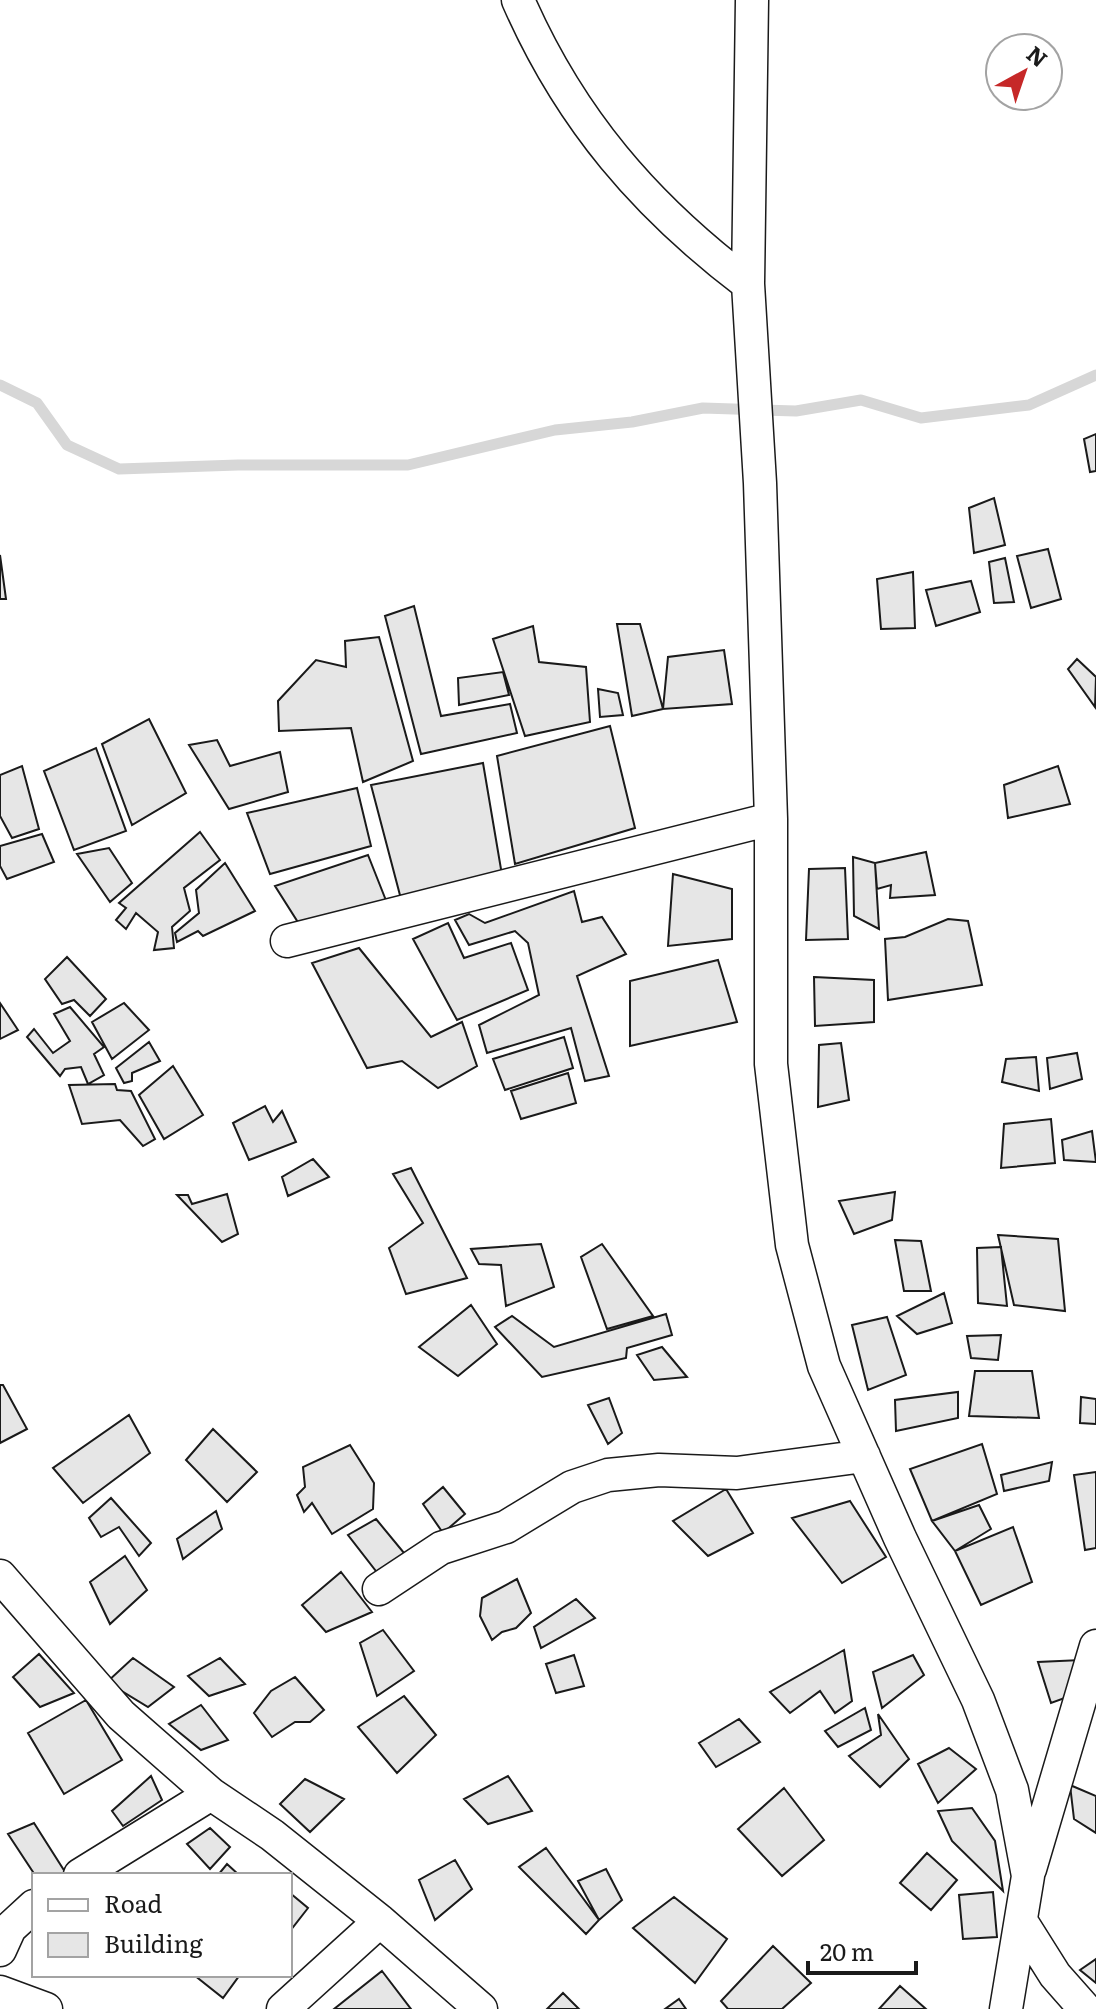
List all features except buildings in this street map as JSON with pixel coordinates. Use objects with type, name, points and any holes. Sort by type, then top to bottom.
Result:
[{"type":"street","points":[[518,0],[541,53],[603,148],[695,244],[748,284]]},
{"type":"street","points":[[752,0],[748,284],[760,483],[771,819],[771,1064],[792,1245],[824,1366],[983,1712],[1012,1790],[1028,1876]]},
{"type":"street","points":[[287,941],[771,819]]},
{"type":"street","points":[[379,1589],[441,1548],[506,1527],[572,1487],[608,1475],[659,1470],[737,1473],[864,1456]]},
{"type":"street","points":[[0,1576],[121,1715],[211,1794],[272,1835],[380,1921],[481,2009]]},
{"type":"street","points":[[1006,2009],[1028,1876],[1096,1646]]},
{"type":"street","points":[[83,1873],[211,1794]]},
{"type":"street","points":[[0,1950],[10,1928],[32,1908]]},
{"type":"street","points":[[283,2009],[380,1921]]},
{"type":"street","points":[[1021,1921],[1055,1975],[1085,2009]]},
{"type":"street","points":[[0,1992],[46,2009]]},
{"type":"waterway","points":[[0,385],[37,403],[67,445],[119,469],[408,465],[555,430],[632,422],[703,408],[796,411],[861,400],[921,418],[1029,405],[1096,375]]}]
